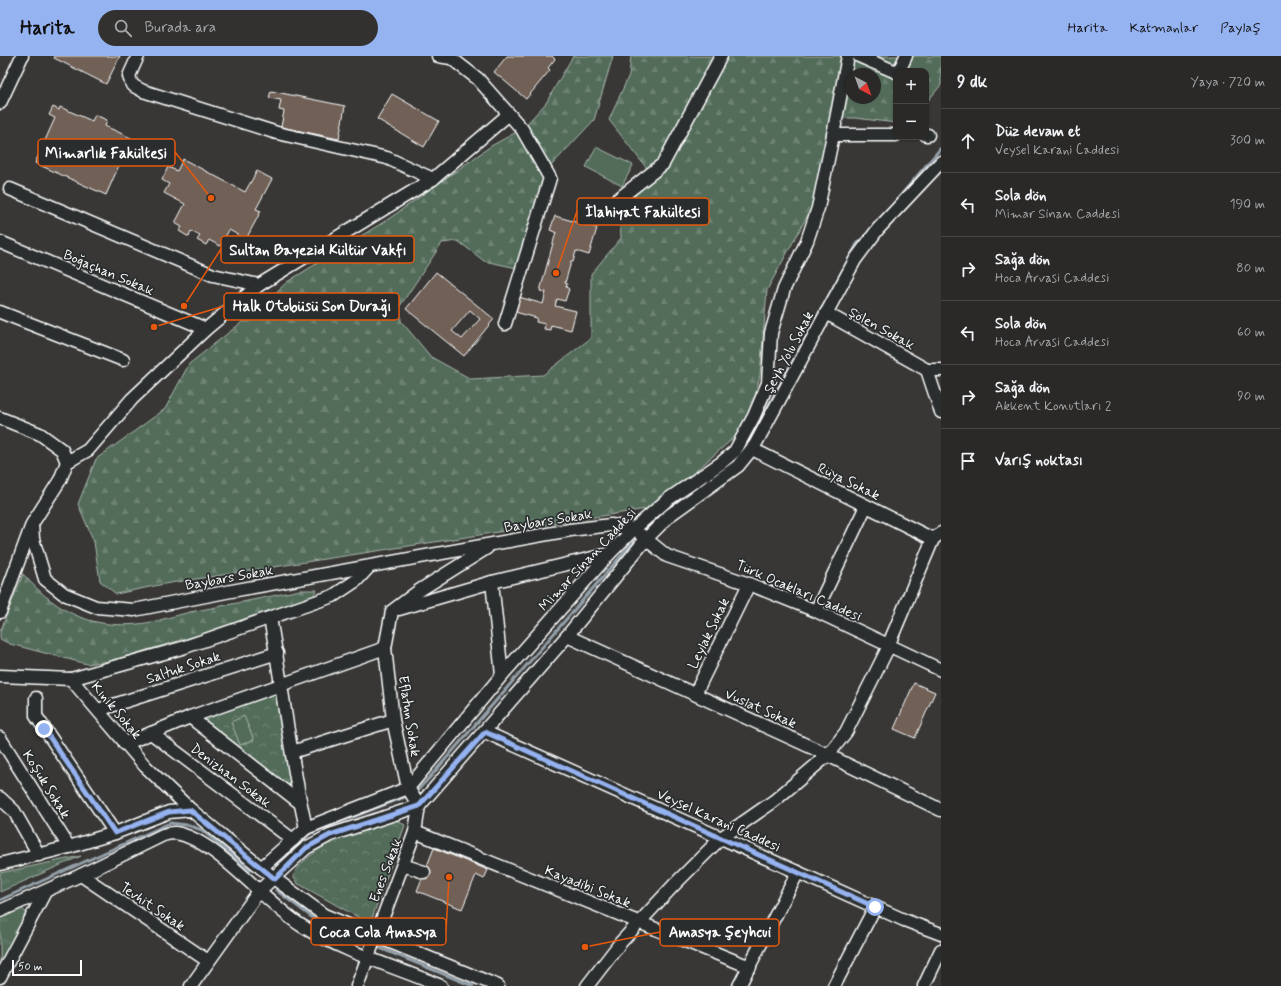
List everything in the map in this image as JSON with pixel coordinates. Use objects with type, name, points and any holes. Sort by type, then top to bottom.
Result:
[{"type":"street","points":[[0,103],[22,56]]},
{"type":"street","points":[[138,56],[129,76],[132,85],[143,91],[277,133],[387,158],[433,179]]},
{"type":"street","points":[[438,56],[452,57],[478,79],[522,129],[550,178],[505,324]]},
{"type":"street","points":[[598,215],[663,164],[721,56]]},
{"type":"street","name":"Mimar Sinan Caddesi","points":[[262,868],[306,828],[408,788],[502,675],[609,554],[634,529],[667,500],[721,463],[735,451],[754,416],[768,383],[771,333],[784,289],[809,235],[818,208],[848,56]]},
{"type":"street","points":[[859,56],[893,70]]},
{"type":"street","points":[[899,68],[906,56]]},
{"type":"street","points":[[0,612],[32,524],[60,480],[67,462],[88,450],[132,399],[206,329],[237,302],[259,285],[433,179],[509,114]]},
{"type":"street","points":[[833,135],[893,135]]},
{"type":"street","name":"Şeyh Yolu Sokak","points":[[646,540],[670,515],[738,466],[752,449],[854,260],[874,235],[941,162]]},
{"type":"street","points":[[10,189],[213,275],[259,285]]},
{"type":"street","name":"Boğaçhan Sokak","points":[[0,242],[206,329]]},
{"type":"street","points":[[0,312],[123,360]]},
{"type":"street","name":"Şölen Sokak","points":[[826,313],[927,370]]},
{"type":"street","points":[[941,370],[927,370],[941,412]]},
{"type":"street","points":[[0,418],[40,434],[62,450],[67,462]]},
{"type":"street","name":"Rüya Sokak","points":[[752,449],[866,506],[937,536]]},
{"type":"street","points":[[816,611],[866,506]]},
{"type":"street","name":"Baybars Sokak","points":[[32,524],[33,539],[44,579],[64,594],[96,607],[134,610],[570,530],[611,526],[634,529]]},
{"type":"street","name":"Türk Ocakları Caddesi","points":[[634,529],[667,556],[749,584],[816,611],[941,670]]},
{"type":"street","points":[[587,986],[621,942],[638,923],[721,838],[774,801],[828,755],[846,732],[889,646],[937,536]]},
{"type":"street","points":[[191,986],[259,892],[275,879],[306,848],[330,835],[419,806],[567,636],[646,540]]},
{"type":"street","points":[[392,611],[420,590],[491,545]]},
{"type":"street","points":[[392,611],[492,582],[609,554]]},
{"type":"street","points":[[71,679],[94,674],[182,648],[333,596],[357,580],[370,567]]},
{"type":"street","points":[[492,582],[502,675]]},
{"type":"street","name":"Leylak Sokak","points":[[695,694],[749,584]]},
{"type":"street","name":"Eflatun Sokak","points":[[392,611],[385,648],[393,720],[408,788]]},
{"type":"street","points":[[270,618],[277,653],[300,802],[306,828]]},
{"type":"street","name":"Vuslat Sokak","points":[[567,636],[828,755],[941,810]]},
{"type":"street","points":[[125,744],[190,717],[385,648]]},
{"type":"street","name":"Saltuk Sokak","points":[[98,710],[277,653]]},
{"type":"street","name":"Kınık Sokak","points":[[0,678],[71,679],[144,766],[190,810],[275,879],[324,915],[498,986]]},
{"type":"street","points":[[36,698],[36,716],[115,833]]},
{"type":"street","points":[[190,717],[300,802]]},
{"type":"street","points":[[292,752],[393,720]]},
{"type":"street","name":"Veysel Karani Caddesi","points":[[485,732],[875,907],[941,934]]},
{"type":"street","name":"Denizhan Sokak","points":[[151,733],[293,840]]},
{"type":"street","name":"Koşuk Sokak","points":[[0,738],[69,847]]},
{"type":"street","points":[[408,788],[419,806]]},
{"type":"street","points":[[0,798],[14,811],[39,855]]},
{"type":"street","name":"Enes Sokak","points":[[357,986],[415,832],[419,806]]},
{"type":"street","points":[[0,864],[69,847],[115,833],[169,812],[190,810]]},
{"type":"street","name":"Kayadibi Sokak","points":[[415,832],[750,967]]},
{"type":"street","points":[[0,911],[45,892],[163,835],[174,833],[186,836],[205,846],[223,859],[259,892],[300,925],[331,941],[441,986]]},
{"type":"street","points":[[403,865],[424,872]]},
{"type":"street","points":[[739,986],[798,872]]},
{"type":"street","name":"Tevhit Sokak","points":[[81,875],[208,961]]},
{"type":"street","points":[[0,977],[45,892]]},
{"type":"street","points":[[834,986],[875,907]]},
{"type":"street","points":[[924,986],[941,950]]},
{"type":"green space","points":[[573,56],[613,56],[594,120],[550,167],[517,268],[484,261],[458,241],[442,243],[400,306],[401,321],[431,357],[471,379],[543,375],[591,338],[591,274],[621,238],[620,214],[652,175],[609,120],[629,75],[631,56],[941,56],[941,85],[929,99],[929,68],[893,68],[893,123],[855,118],[832,118],[825,142],[830,174],[767,290],[760,375],[753,405],[736,436],[653,508],[164,584],[116,594],[100,581],[94,542],[78,504],[96,459],[165,409],[189,364],[256,311],[287,282],[390,218],[491,146],[522,129],[546,103]]},
{"type":"green space","points":[[596,147],[633,165],[622,186],[586,167]]},
{"type":"green space","points":[[23,574],[51,600],[65,610],[80,617],[97,622],[114,624],[152,622],[190,612],[300,590],[317,590],[312,598],[239,623],[110,661],[87,664],[10,644],[0,639],[0,632]]},
{"type":"green space","points":[[277,693],[292,780],[289,785],[287,785],[202,719]]},
{"type":"green space","points":[[244,716],[254,740],[240,745],[231,722]]},
{"type":"green space","points":[[396,820],[405,825],[370,924],[297,883],[293,876],[301,864],[312,854],[338,839]]},
{"type":"green space","points":[[81,856],[0,892],[0,873]]},
{"type":"green space","points":[[20,906],[27,914],[0,963],[0,916]]},
{"type":"building","points":[[55,56],[120,56],[106,84],[54,58]]},
{"type":"building","points":[[507,56],[552,56],[555,59],[548,68],[550,70],[526,99],[494,72]]},
{"type":"building","points":[[271,91],[345,106],[339,139],[281,127],[284,111],[279,110],[281,100],[269,98]]},
{"type":"building","points":[[392,94],[439,121],[424,147],[377,119]]},
{"type":"building","points":[[53,107],[59,110],[60,107],[92,121],[95,115],[107,120],[105,126],[131,138],[106,195],[35,163],[55,118],[49,115]]},
{"type":"building","points":[[183,159],[245,192],[257,171],[272,179],[256,209],[261,211],[246,239],[229,230],[220,246],[209,240],[206,245],[197,240],[200,236],[191,231],[189,237],[179,231],[182,227],[175,223],[185,204],[164,193],[169,184],[162,180],[168,167],[177,171]]},
{"type":"building","points":[[555,216],[597,228],[589,255],[576,251],[565,283],[567,284],[566,287],[569,289],[565,301],[557,299],[555,306],[576,311],[571,330],[551,325],[550,330],[544,329],[545,324],[536,322],[537,318],[515,312],[519,297],[543,304],[546,292],[540,291],[556,232],[550,230]]},
{"type":"building","points":[[436,272],[494,319],[464,356],[406,309]],"holes":[[[470,310],[480,319],[462,339],[452,331]]]},
{"type":"building","points":[[914,683],[935,692],[915,738],[894,729]]},
{"type":"building","points":[[434,848],[488,870],[484,879],[476,875],[462,909],[417,891]]},
{"type":"waterway","points":[[895,202],[941,148]]},
{"type":"waterway","points":[[744,450],[857,244],[873,227]]},
{"type":"waterway","points":[[729,466],[740,454]]},
{"type":"waterway","points":[[700,484],[719,472]]},
{"type":"waterway","points":[[642,532],[650,523]]},
{"type":"waterway","points":[[415,793],[638,536]]},
{"type":"waterway","points":[[276,865],[311,833],[410,795]]},
{"type":"waterway","points":[[0,900],[170,823],[187,825],[202,830],[250,870]]},
{"type":"waterway","points":[[276,890],[321,924],[370,944]]},
{"type":"waterway","points":[[375,946],[473,986]]},
{"type":"place","name":"Mimarlık Fakültesi","points":[[211,198]]},
{"type":"place","name":"İlahiyat Fakültesi","points":[[556,273]]},
{"type":"place","name":"Sultan Bayezid Kültür Vakfı","points":[[184,306]]},
{"type":"place","name":"Halk Otobüsü Son Durağı","points":[[154,327]]},
{"type":"place","name":"Coca Cola Amasya","points":[[449,877]]},
{"type":"place","name":"Amasya şeyhcui","points":[[585,947]]},
{"type":"route","points":[[44,729],[115,833],[169,812],[190,810],[275,879],[306,848],[330,835],[419,806],[485,732],[875,907]]}]
